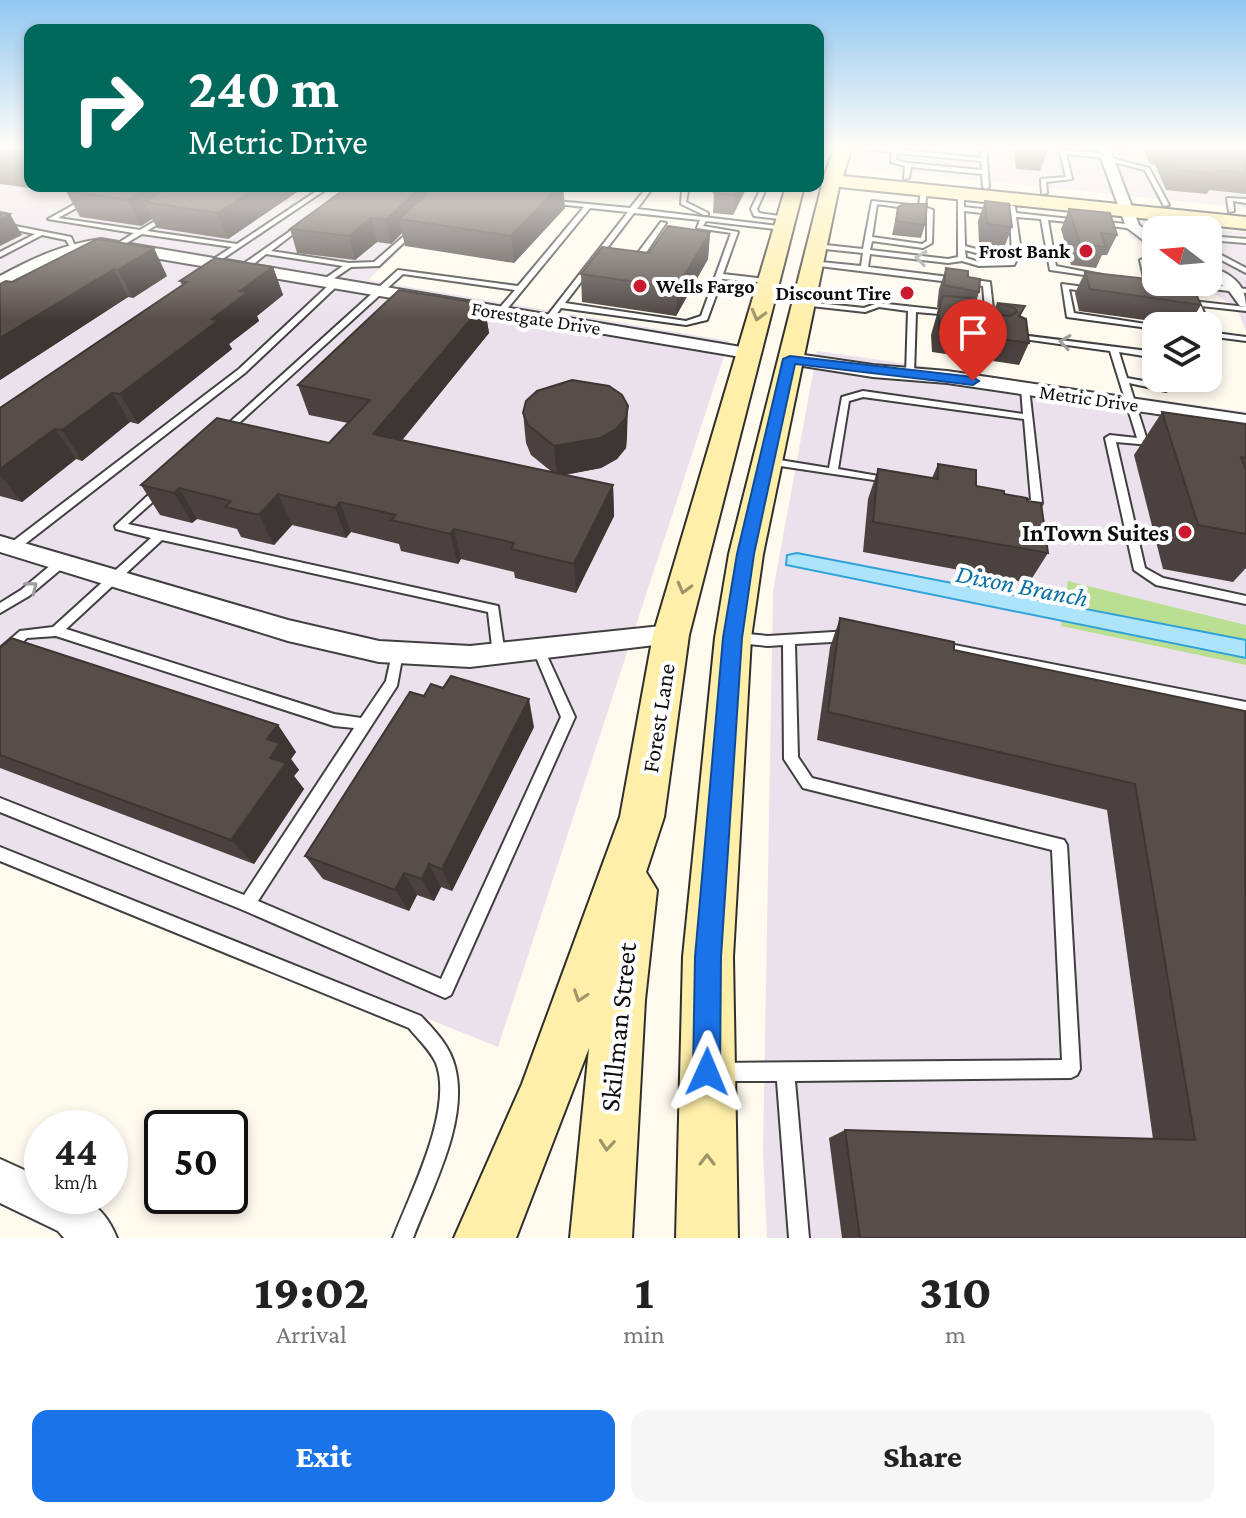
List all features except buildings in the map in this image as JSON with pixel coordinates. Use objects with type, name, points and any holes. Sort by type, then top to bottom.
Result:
[{"type":"main road","name":"Forest Lane","points":[[485,1238],[547,1091],[642,817],[671,635],[790,205]]},
{"type":"main road","points":[[707,1238],[708,957],[733,638],[746,554],[814,254],[821,205]]},
{"type":"main road","points":[[989,205],[1126,213],[1242,212]]},
{"type":"main road","points":[[1092,205],[1126,213],[1166,205],[1242,212]]},
{"type":"main road","points":[[747,353],[790,359]]},
{"type":"main road","points":[[671,635],[733,638]]},
{"type":"main road","name":"Skillman Street","points":[[601,1238],[619,1000],[642,817]]},
{"type":"street","points":[[1123,205],[1126,213],[1142,230]]},
{"type":"street","name":"Forestgate Drive","points":[[0,282],[72,246],[101,244],[215,268],[242,269],[747,353]]},
{"type":"street","points":[[1222,280],[1242,294]]},
{"type":"street","name":"Metric Drive","points":[[790,359],[1025,388],[1246,421]]},
{"type":"street","points":[[6,546],[300,635],[397,653],[440,657],[499,655],[633,635],[671,635]]},
{"type":"street","points":[[0,1180],[73,1216],[95,1238]]},
{"type":"lane","points":[[78,205],[51,219],[238,246]]},
{"type":"lane","points":[[215,268],[238,246],[300,205]]},
{"type":"lane","points":[[559,305],[686,323],[704,318],[735,232],[702,223],[579,205]]},
{"type":"lane","points":[[548,320],[637,205]]},
{"type":"lane","points":[[685,205],[691,209],[727,217],[756,215],[785,224]]},
{"type":"lane","points":[[756,205],[756,215]]},
{"type":"lane","points":[[864,269],[874,205]]},
{"type":"lane","points":[[870,239],[923,246],[930,242],[930,210],[927,205]]},
{"type":"lane","points":[[961,205],[962,259]]},
{"type":"lane","points":[[500,312],[588,206]]},
{"type":"lane","points":[[92,256],[117,247],[181,207]]},
{"type":"lane","points":[[814,254],[867,252],[999,265],[1011,263],[1016,255],[1012,207],[1044,217],[1126,213]]},
{"type":"lane","points":[[242,269],[316,214]]},
{"type":"lane","points":[[1044,217],[1053,268],[1107,276]]},
{"type":"lane","points":[[626,218],[663,223],[785,224]]},
{"type":"lane","points":[[623,259],[636,261],[663,223]]},
{"type":"lane","points":[[693,239],[702,223]]},
{"type":"lane","points":[[0,225],[69,238],[72,246]]},
{"type":"lane","points":[[265,252],[349,265],[376,264],[417,227]]},
{"type":"lane","points":[[0,255],[41,233]]},
{"type":"lane","points":[[1222,239],[1246,241]]},
{"type":"lane","points":[[962,247],[991,255],[1016,255]]},
{"type":"lane","points":[[814,254],[864,269],[987,284],[989,309]]},
{"type":"lane","points":[[597,256],[610,257]]},
{"type":"lane","points":[[1222,258],[1246,271]]},
{"type":"lane","points":[[6,546],[242,371],[349,265]]},
{"type":"lane","points":[[220,436],[401,272],[519,288]]},
{"type":"lane","points":[[719,276],[767,281]]},
{"type":"lane","points":[[1135,278],[1142,279]]},
{"type":"lane","points":[[1109,292],[1065,286],[1070,315],[1142,325]]},
{"type":"lane","points":[[1222,291],[1242,294]]},
{"type":"lane","points":[[1182,301],[1246,309]]},
{"type":"lane","points":[[802,303],[865,310],[878,305],[965,315]]},
{"type":"lane","points":[[1196,303],[1200,312]]},
{"type":"lane","points":[[910,374],[912,309]]},
{"type":"lane","points":[[1222,334],[1246,339]]},
{"type":"lane","points":[[1016,336],[1142,353]]},
{"type":"lane","points":[[1114,349],[1143,442]]},
{"type":"lane","points":[[1125,380],[1142,383]]},
{"type":"lane","points":[[1015,502],[1037,503],[1025,388]]},
{"type":"lane","points":[[833,472],[845,399],[863,394],[1028,417]]},
{"type":"lane","points":[[1173,446],[1110,438],[1140,570],[1160,582],[1246,600]]},
{"type":"lane","points":[[767,461],[909,485]]},
{"type":"lane","points":[[175,476],[120,526],[494,609],[499,655]]},
{"type":"lane","points":[[56,631],[160,536]]},
{"type":"lane","points":[[0,609],[62,562]]},
{"type":"lane","points":[[0,656],[24,634],[56,631],[334,720],[364,724]]},
{"type":"lane","points":[[733,638],[861,635]]},
{"type":"lane","points":[[707,1072],[1071,1069],[1059,845],[808,783],[791,759],[789,639]]},
{"type":"lane","points":[[922,643],[1246,708]]},
{"type":"lane","points":[[0,805],[247,904],[445,989],[568,717],[539,650]]},
{"type":"lane","points":[[247,904],[392,682],[397,653]]},
{"type":"lane","points":[[0,854],[415,1022],[433,1042],[446,1065],[451,1091],[444,1126],[403,1238]]},
{"type":"lane","points":[[785,1072],[799,1238]]},
{"type":"shaded area","points":[[0,205],[450,205],[368,280],[729,341],[498,1047],[0,846]]},
{"type":"shaded area","points":[[1215,205],[1246,205],[1246,208]]},
{"type":"shaded area","points":[[1121,219],[1142,221],[1142,244],[1131,237]]},
{"type":"shaded area","points":[[1222,230],[1246,232],[1246,331],[1237,309],[1218,296],[1222,296]]},
{"type":"shaded area","points":[[817,351],[1246,412],[1246,1238],[767,1238],[763,1152],[773,591]]},
{"type":"green space","points":[[1068,581],[1246,625],[1246,665],[1061,626]]},
{"type":"water","points":[[797,553],[1246,640],[1246,658],[786,565],[787,555]]},
{"type":"place","name":"Frost Bank","points":[[1086,251]]},
{"type":"place","name":"Wells Fargo","points":[[640,286]]},
{"type":"place","name":"Discount Tire","points":[[907,293]]},
{"type":"place","name":"InTown Suites","points":[[1185,532]]},
{"type":"route","points":[[707,1072],[708,957],[733,638],[746,554],[790,359],[860,370],[973,381]]},
{"type":"water label","name":"Dixon Branch","points":[[1022,586]]}]
